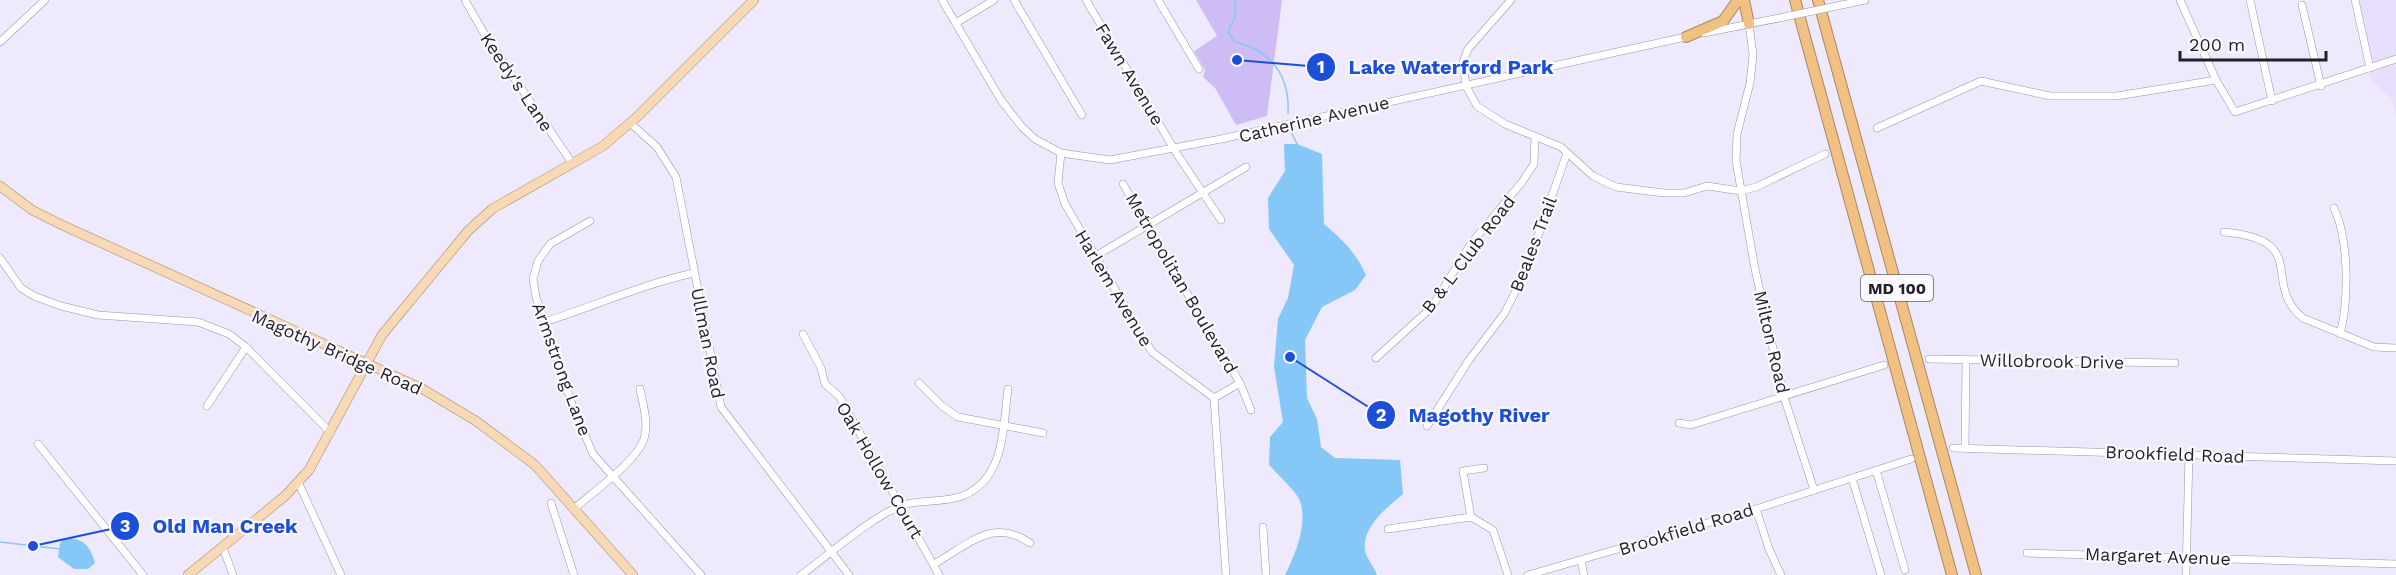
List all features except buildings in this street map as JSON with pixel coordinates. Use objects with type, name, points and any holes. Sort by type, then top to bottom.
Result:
[{"type":"highway","points":[[1686,37],[1723,21],[1738,0]]},
{"type":"highway","points":[[1744,0],[1749,24]]},
{"type":"highway","name":"MD 100","points":[[1795,0],[1952,575]]},
{"type":"highway","name":"MD 100","points":[[1818,0],[1975,572]]},
{"type":"main road","points":[[188,575],[298,482],[317,459],[387,328],[468,231],[492,209],[603,146],[630,123],[754,0]]},
{"type":"main road","name":"Magothy Bridge Road","points":[[0,186],[32,210],[62,225],[421,388],[499,436],[535,465],[633,575]]},
{"type":"street","points":[[0,42],[45,0]]},
{"type":"street","name":"Keedy's Lane","points":[[465,0],[485,35],[572,164]]},
{"type":"street","name":"Catherine Avenue","points":[[942,0],[1012,116],[1035,138],[1061,153],[1110,160],[1865,0]]},
{"type":"street","points":[[956,24],[994,0]]},
{"type":"street","points":[[1014,0],[1082,115]]},
{"type":"street","name":"Fawn Avenue","points":[[1086,0],[1201,193],[1221,220]]},
{"type":"street","points":[[1158,0],[1199,69]]},
{"type":"street","points":[[1511,0],[1468,48],[1463,62],[1466,86],[1477,106],[1505,124],[1561,147],[1593,176],[1616,187],[1664,193],[1684,193],[1707,186],[1741,191],[1825,154]]},
{"type":"street","points":[[2180,0],[2216,80],[2235,112],[2321,86],[2396,59]]},
{"type":"street","points":[[2250,0],[2272,101]]},
{"type":"street","points":[[2355,0],[2370,68]]},
{"type":"street","points":[[2302,5],[2321,86]]},
{"type":"street","name":"Milton Road","points":[[1749,24],[1753,55],[1751,74],[1737,134],[1736,161],[1755,269],[1784,397],[1814,490]]},
{"type":"street","points":[[1877,128],[1981,81],[2050,96],[2116,96],[2216,80]]},
{"type":"street","name":"Ullman Road","points":[[630,123],[661,151],[676,177],[721,407],[849,575]]},
{"type":"street","name":"B & L Club Road","points":[[1376,358],[1432,307],[1464,254],[1522,182],[1534,164],[1535,137]]},
{"type":"street","name":"Harlem Avenue","points":[[1061,153],[1058,183],[1065,204],[1094,257],[1152,352],[1214,398]]},
{"type":"street","name":"Beales Trail","points":[[1426,426],[1469,360],[1504,314],[1526,273],[1567,153]]},
{"type":"street","points":[[1094,257],[1246,167]]},
{"type":"street","name":"Metropolitan Boulevard","points":[[1124,184],[1240,383],[1251,410]]},
{"type":"street","points":[[2334,208],[2342,229],[2346,308],[2340,334]]},
{"type":"street","name":"Armstrong Lane","points":[[590,221],[557,239],[538,261],[534,273],[534,289],[544,322],[581,431],[594,454],[611,477],[701,575]]},
{"type":"street","points":[[2224,232],[2257,237],[2271,247],[2284,269],[2285,291],[2295,310],[2314,324],[2374,347],[2396,348]]},
{"type":"street","points":[[0,258],[21,288],[34,296],[98,315],[198,322],[229,334],[246,347],[332,433]]},
{"type":"street","points":[[544,322],[601,304],[651,283],[694,273]]},
{"type":"street","name":"Oak Hollow Court","points":[[803,334],[821,368],[825,384],[839,396],[939,575]]},
{"type":"street","points":[[207,406],[246,347]]},
{"type":"street","name":"Willobrook Drive","points":[[1929,359],[2175,363]]},
{"type":"street","points":[[1965,448],[1966,360]]},
{"type":"street","points":[[1679,423],[1691,425],[1884,365]]},
{"type":"street","points":[[919,383],[942,406],[958,417],[1043,433]]},
{"type":"street","points":[[1226,575],[1214,398],[1240,383]]},
{"type":"street","points":[[575,508],[611,477],[644,440],[645,420],[640,389]]},
{"type":"street","points":[[801,575],[866,527],[902,506],[962,496],[983,484],[996,465],[1008,389]]},
{"type":"street","points":[[38,444],[143,575]]},
{"type":"street","name":"Brookfield Road","points":[[1953,448],[2396,461]]},
{"type":"street","points":[[2186,575],[2188,454]]},
{"type":"street","name":"Brookfield Road","points":[[1528,575],[1756,509],[1911,459]]},
{"type":"street","points":[[1471,517],[1463,471],[1484,468]]},
{"type":"street","points":[[1876,470],[1905,570]]},
{"type":"street","points":[[1852,478],[1881,575]]},
{"type":"street","points":[[298,482],[341,575]]},
{"type":"street","points":[[551,503],[574,575]]},
{"type":"street","points":[[1756,509],[1769,549],[1781,574],[1772,575]]},
{"type":"street","points":[[1388,529],[1471,517],[1493,530],[1509,575]]},
{"type":"street","points":[[1263,527],[1266,575]]},
{"type":"street","points":[[934,564],[996,531],[1017,534],[1030,543]]},
{"type":"street","points":[[222,548],[233,575]]},
{"type":"street","name":"Margaret Avenue","points":[[2027,553],[2396,564]]},
{"type":"street","points":[[1581,560],[1584,575]]},
{"type":"shaded area","points":[[1196,0],[1282,0],[1267,116],[1236,125],[1215,88],[1203,77],[1205,70],[1194,51],[1217,36]]},
{"type":"shaded area","points":[[2357,0],[2396,0],[2396,116],[2392,99],[2371,80]]},
{"type":"water","points":[[1284,144],[1297,144],[1322,154],[1324,224],[1348,247],[1366,275],[1355,290],[1322,307],[1305,340],[1307,398],[1317,419],[1321,447],[1335,458],[1400,460],[1403,494],[1371,525],[1365,541],[1366,553],[1377,575],[1285,575],[1301,530],[1302,510],[1298,497],[1269,465],[1270,437],[1283,422],[1274,367],[1278,319],[1288,298],[1294,265],[1269,229],[1268,198],[1285,171]]},
{"type":"water","points":[[64,538],[76,539],[85,544],[95,563],[88,569],[74,569],[58,557],[60,544]]},
{"type":"waterway","points":[[1235,0],[1235,17],[1228,32],[1235,42],[1259,51],[1276,67],[1286,87],[1288,113]]},
{"type":"waterway","points":[[1290,130],[1297,144]]},
{"type":"waterway","points":[[0,542],[60,549]]},
{"type":"place","name":"Lake Waterford Park","points":[[1237,60]]},
{"type":"place","name":"Magothy River","points":[[1290,357]]},
{"type":"place","name":"Old Man Creek","points":[[33,546]]}]
